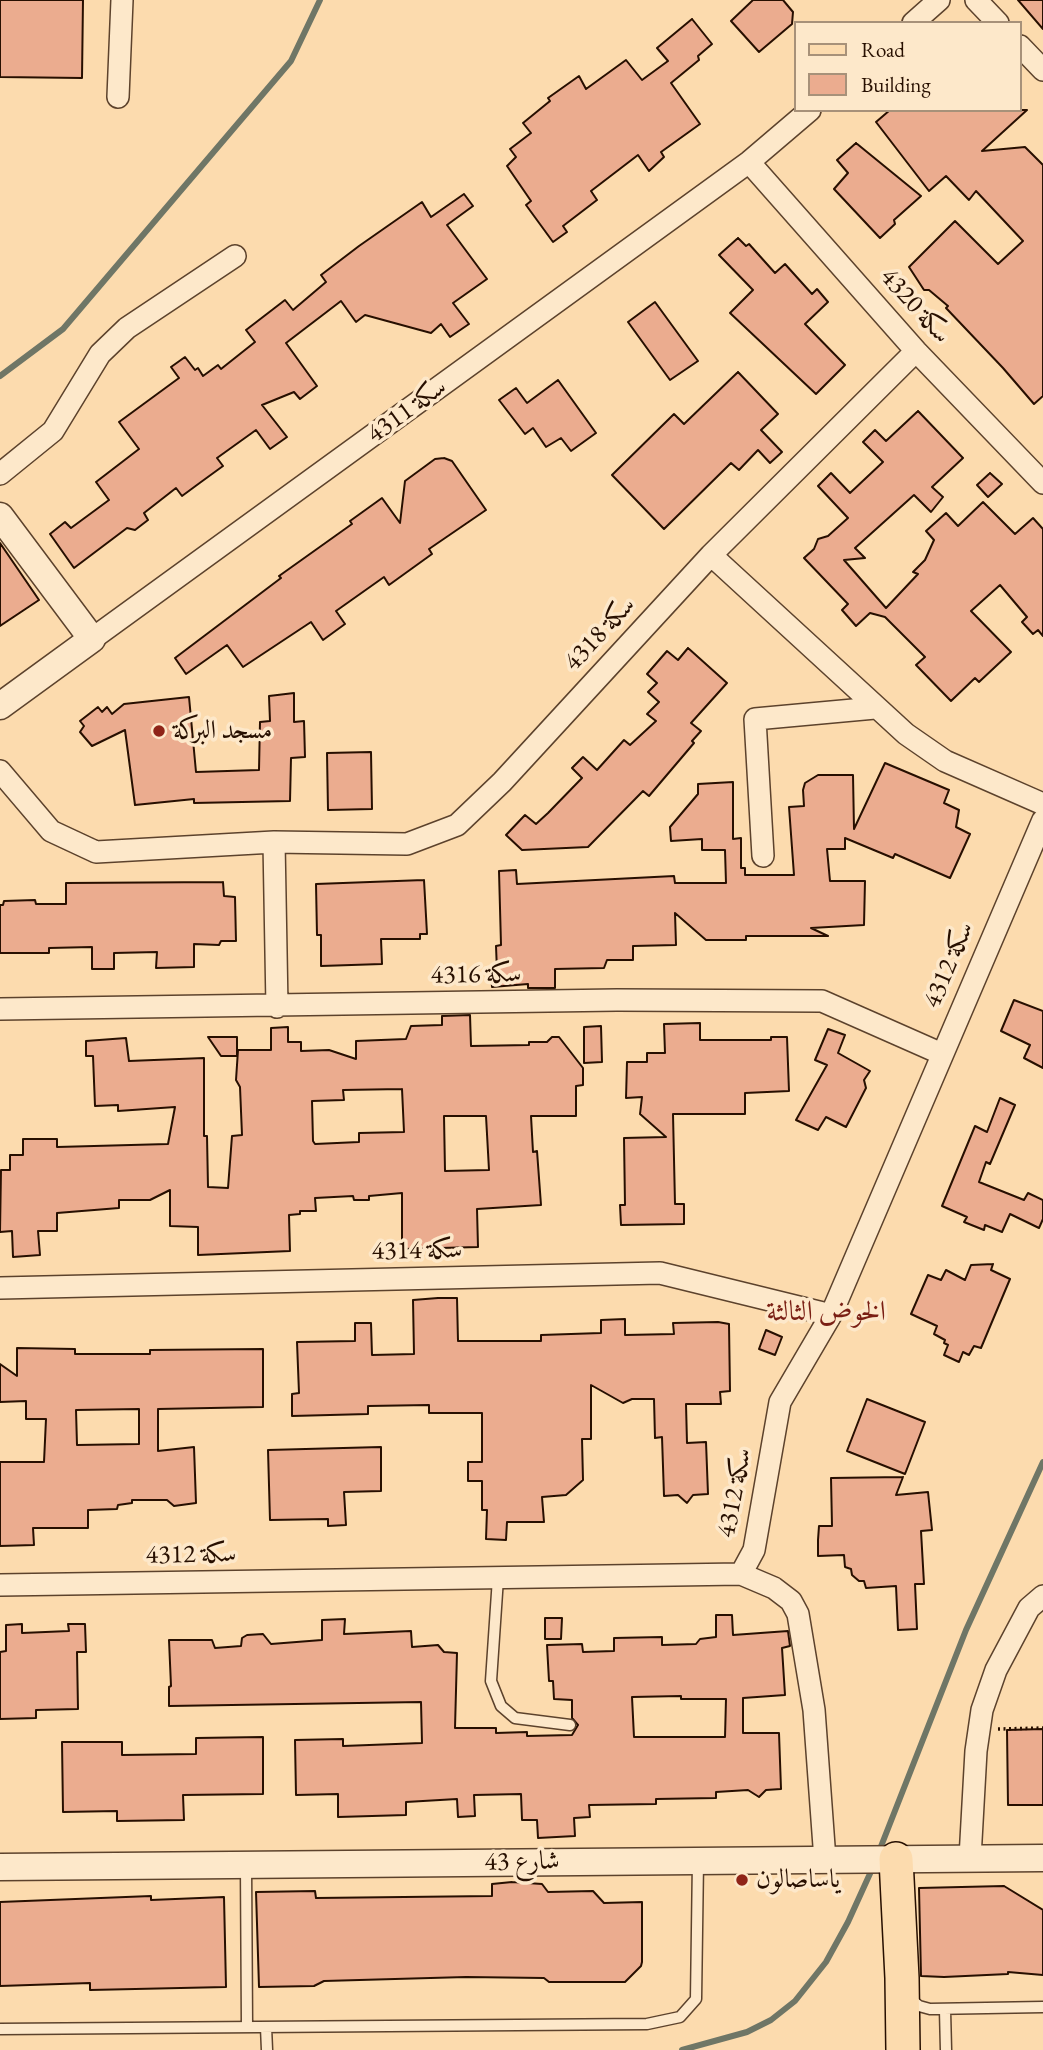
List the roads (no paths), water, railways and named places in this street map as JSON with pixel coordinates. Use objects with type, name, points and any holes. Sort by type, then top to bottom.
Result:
[{"type":"main road","points":[[896,1859],[903,2050]]},
{"type":"street","points":[[118,97],[122,0]]},
{"type":"street","points":[[916,21],[939,0]]},
{"type":"street","points":[[976,0],[996,21]]},
{"type":"street","points":[[1022,48],[1043,70]]},
{"type":"street","name":"سكة 4311","points":[[0,706],[749,162],[808,112]]},
{"type":"street","name":"سكة 4320","points":[[749,162],[916,351],[1043,483]]},
{"type":"street","points":[[0,474],[53,431],[100,354],[127,328],[235,256]]},
{"type":"street","name":"سكة 4318","points":[[0,771],[51,831],[96,852],[274,842],[407,844],[457,825],[502,782],[711,555],[916,351]]},
{"type":"street","points":[[0,516],[92,639]]},
{"type":"street","points":[[711,555],[906,734],[945,761],[1043,804]]},
{"type":"street","points":[[763,856],[755,719],[875,708]]},
{"type":"street","name":"سكة 4312","points":[[0,1585],[741,1574],[754,1550],[780,1402],[831,1315],[1043,820]]},
{"type":"street","points":[[274,842],[277,1007]]},
{"type":"street","name":"سكة 4316","points":[[0,1009],[617,1000],[822,1001],[942,1054]]},
{"type":"street","name":"سكة 4314","points":[[0,1288],[660,1273],[831,1315]]},
{"type":"street","points":[[741,1574],[774,1588],[791,1601],[798,1614],[814,1710],[825,1860]]},
{"type":"street","points":[[970,1858],[978,1730],[985,1700],[996,1670],[1029,1608],[1043,1596]]},
{"type":"street","name":"شارع 43","points":[[0,1867],[1043,1858]]},
{"type":"lane","points":[[498,1578],[491,1681],[501,1706],[515,1718],[570,1725]]},
{"type":"lane","points":[[0,2029],[647,2024],[680,2017],[696,1999],[698,1861]]},
{"type":"lane","points":[[246,1865],[247,2027]]},
{"type":"lane","points":[[902,1978],[904,1990],[919,2006],[945,2010],[1043,2007]]},
{"type":"lane","points":[[945,2010],[946,2050]]},
{"type":"lane","points":[[266,2027],[267,2050]]},
{"type":"waterway","points":[[0,376],[63,329],[291,61],[320,0]]},
{"type":"waterway","points":[[878,1854],[966,1630],[1043,1462]]},
{"type":"waterway","points":[[682,2050],[747,2032],[771,2020],[795,2001],[826,1962],[873,1867]]},
{"type":"place","name":"مسجد البركة","points":[[159,731]]},
{"type":"place","name":"ياساصالون","points":[[742,1880]]},
{"type":"district","name":"الخوض الثالثة","points":[[826,1312]]}]
